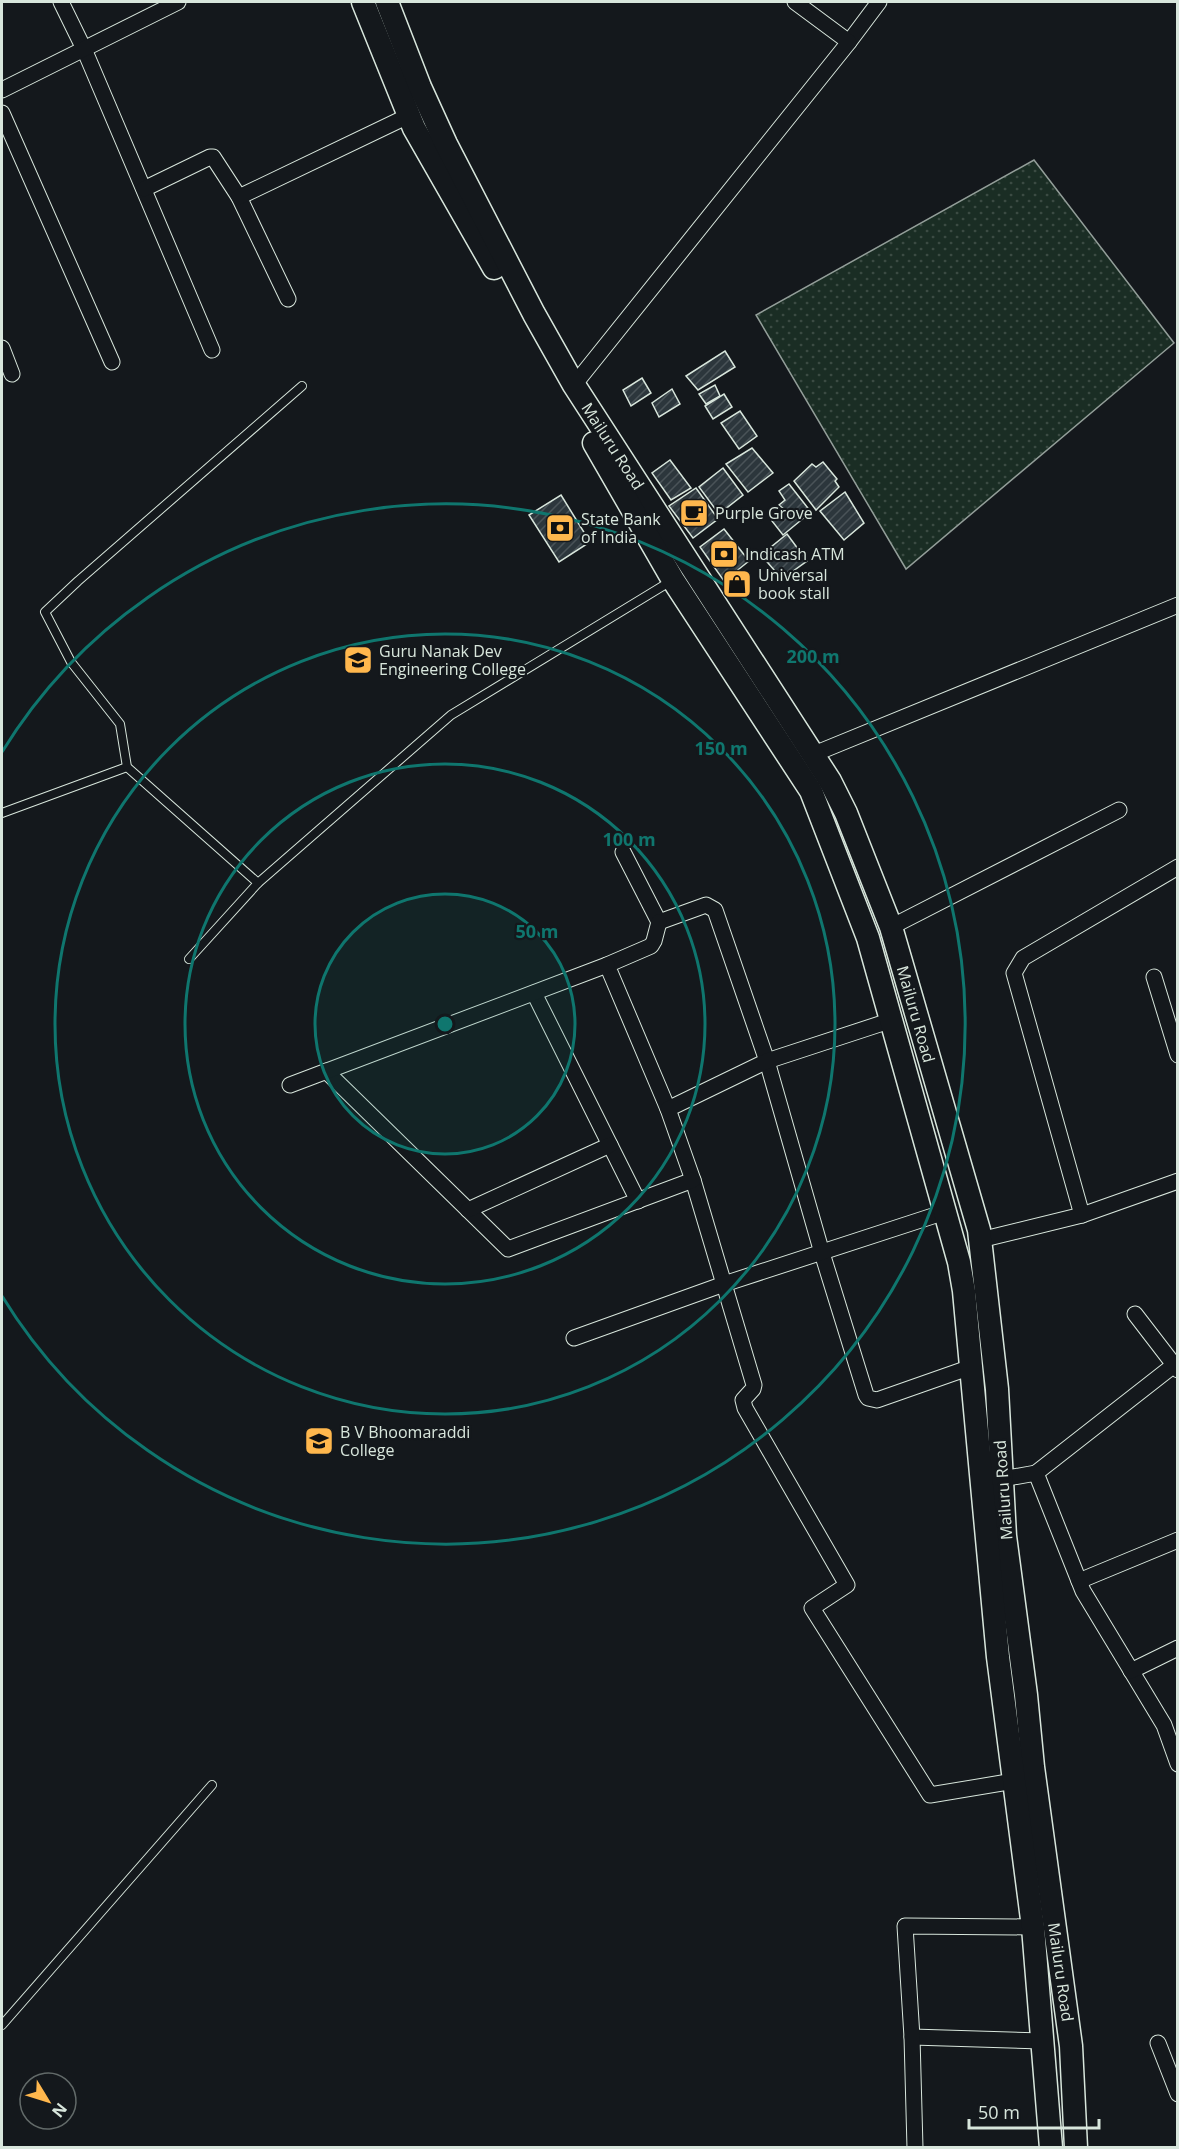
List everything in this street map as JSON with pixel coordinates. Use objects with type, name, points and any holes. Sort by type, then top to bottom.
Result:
[{"type":"street","points":[[61,2],[84,49],[213,350]]},
{"type":"street","points":[[363,2],[408,116],[811,791],[864,927],[963,1276],[998,1657],[1033,1927],[1051,2148]]},
{"type":"street","name":"Mailuru Road","points":[[387,2],[420,87],[446,144],[534,314],[681,574],[814,754],[831,781],[891,927],[977,1222],[980,1240],[997,1389],[1005,1536],[1033,1767],[1071,2046],[1076,2148]]},
{"type":"street","points":[[795,2],[849,42]]},
{"type":"street","points":[[574,385],[879,2]]},
{"type":"street","points":[[2,90],[171,3]]},
{"type":"street","points":[[2,113],[112,362]]},
{"type":"street","points":[[239,197],[408,116]]},
{"type":"street","points":[[144,189],[210,157],[215,159],[239,197],[288,299]]},
{"type":"street","points":[[2,348],[12,374]]},
{"type":"street","points":[[814,754],[1178,605]]},
{"type":"street","points":[[891,927],[1119,810]]},
{"type":"street","points":[[290,1085],[607,965],[653,944],[659,922],[623,852]]},
{"type":"street","points":[[1082,1215],[1014,973],[1023,958],[1178,867]]},
{"type":"street","points":[[659,922],[706,905],[715,910],[767,1061],[822,1253],[868,1398],[877,1400],[971,1366]]},
{"type":"street","points":[[607,965],[668,1109],[693,1180],[754,1385],[744,1400],[745,1408],[847,1585],[812,1608],[930,1795],[1014,1781]]},
{"type":"street","points":[[1154,978],[1178,1055]]},
{"type":"street","points":[[534,993],[638,1201]]},
{"type":"street","points":[[668,1109],[767,1061],[892,1020]]},
{"type":"street","points":[[326,1071],[508,1249],[693,1180]]},
{"type":"street","points":[[468,1210],[610,1145]]},
{"type":"street","points":[[980,1240],[1082,1215],[1178,1181]]},
{"type":"street","points":[[574,1338],[724,1284],[945,1212]]},
{"type":"street","points":[[1002,1479],[1036,1473],[1177,1365],[1135,1314]]},
{"type":"street","points":[[1036,1473],[1083,1591],[1131,1671],[1171,1722],[1178,1764]]},
{"type":"street","points":[[1078,1581],[1178,1540]]},
{"type":"street","points":[[1131,1671],[1178,1648]]},
{"type":"street","points":[[915,2148],[912,2037],[904,1926],[1033,1927]]},
{"type":"street","points":[[912,2037],[1043,2041]]},
{"type":"street","points":[[1158,2043],[1178,2094]]},
{"type":"lane","points":[[258,883],[127,766],[120,724],[71,662],[45,612],[78,580],[302,386]]},
{"type":"lane","points":[[189,958],[258,883],[451,715],[681,574]]},
{"type":"lane","points":[[2,813],[127,766]]},
{"type":"lane","points":[[2,2025],[212,1785]]},
{"type":"green space","points":[[1034,160],[1174,343],[906,569],[756,315]]},
{"type":"building","points":[[725,351],[735,367],[698,390],[686,376]]},
{"type":"building","points":[[642,378],[651,393],[631,406],[623,390]]},
{"type":"building","points":[[715,385],[720,396],[706,404],[699,394]]},
{"type":"building","points":[[672,389],[680,404],[659,417],[652,403]]},
{"type":"building","points":[[724,394],[732,407],[713,419],[705,406]]},
{"type":"building","points":[[740,411],[757,436],[739,449],[721,423]]},
{"type":"building","points":[[752,448],[773,473],[748,492],[726,464]]},
{"type":"building","points":[[670,460],[691,488],[671,500],[652,473]]},
{"type":"building","points":[[823,462],[837,479],[835,481],[839,487],[816,510],[794,481],[812,464],[816,467]]},
{"type":"building","points":[[723,468],[743,495],[719,514],[699,487]]},
{"type":"building","points":[[789,484],[811,512],[783,535],[772,521],[786,511],[779,505],[785,500],[779,491]]},
{"type":"building","name":"Purple Grove","points":[[696,488],[718,519],[693,538],[669,506]]},
{"type":"building","points":[[845,492],[864,523],[844,540],[820,511]]},
{"type":"building","name":"State Bank of India","points":[[561,495],[590,542],[559,562],[529,515]]},
{"type":"building","name":"Indicash ATM","points":[[724,529],[749,561],[724,581],[700,547]]},
{"type":"building","points":[[787,534],[807,561],[782,579],[761,555]]},
{"type":"building","name":"Universal book stall","points":[[738,576],[747,586],[736,595],[727,582]]},
{"type":"place","name":"Purple Grove","points":[[694,513]]},
{"type":"place","name":"State Bank of India","points":[[560,528]]},
{"type":"place","name":"Indicash ATM","points":[[724,554]]},
{"type":"place","name":"Universal book stall","points":[[737,584]]},
{"type":"place","name":"Guru Nanak Dev Engineering College","points":[[358,660]]},
{"type":"place","name":"B V Bhoomaraddi College","points":[[319,1441]]}]
